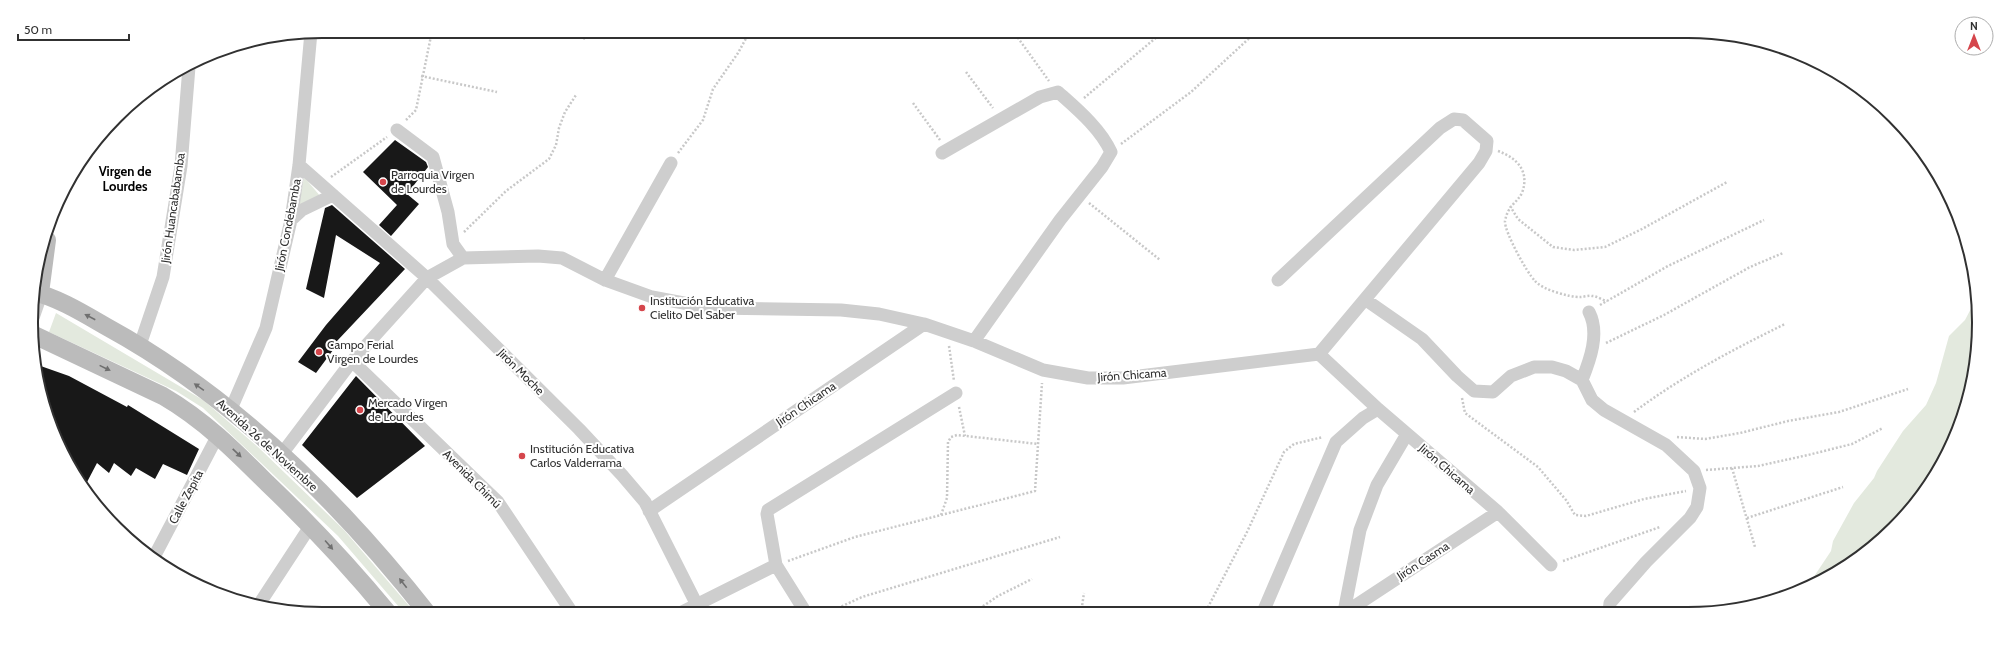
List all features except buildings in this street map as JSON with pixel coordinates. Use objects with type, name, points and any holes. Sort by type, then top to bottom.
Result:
[{"type":"main road","name":"Avenida 26 de Noviembre","points":[[39,295],[88,316],[140,345],[231,409],[334,504],[395,572],[422,607]]},
{"type":"main road","name":"Avenida 26 de Noviembre","points":[[39,337],[163,396],[218,435],[311,525],[382,607]]},
{"type":"street","name":"Jirón Condebamba","points":[[231,409],[266,328],[290,220],[299,165],[310,39]]},
{"type":"street","name":"Jirón Huancababamba","points":[[140,345],[163,277],[181,166],[189,71]]},
{"type":"street","points":[[945,151],[1040,97],[1058,92],[1075,106],[1106,141],[1111,152],[1102,167],[974,341]]},
{"type":"street","points":[[1278,280],[1440,128],[1454,119],[1463,120],[1487,141],[1486,151],[1479,163],[1320,354]]},
{"type":"street","points":[[397,130],[433,157],[448,212],[453,244],[463,258]]},
{"type":"street","points":[[605,280],[671,163]]},
{"type":"street","name":"Jirón Moche","points":[[299,165],[427,278],[579,429],[622,475],[645,502],[698,607]]},
{"type":"street","points":[[290,220],[302,210],[333,195]]},
{"type":"street","points":[[281,455],[352,361],[427,278],[463,258],[538,256],[562,258],[605,280],[652,297],[710,308],[841,310],[879,314],[924,324]]},
{"type":"street","points":[[1366,300],[1422,339],[1457,376],[1474,391],[1493,392],[1511,376],[1534,367],[1552,367],[1566,371],[1582,380],[1592,400],[1604,410],[1666,445],[1694,471],[1700,488],[1697,507],[1690,518],[1646,562],[1610,603],[1610,607]]},
{"type":"street","points":[[1582,380],[1590,361],[1592,350],[1592,318],[1589,312]]},
{"type":"street","name":"Jirón Chicama","points":[[649,511],[924,324],[974,341],[1043,370],[1088,378],[1123,378],[1320,354],[1378,410],[1498,512],[1551,565]]},
{"type":"street","name":"Avenida Chimú","points":[[352,361],[498,502],[568,607]]},
{"type":"street","points":[[802,607],[776,565],[767,514],[768,510],[956,393]]},
{"type":"street","points":[[1264,607],[1321,473],[1336,442],[1363,418],[1378,410]]},
{"type":"street","points":[[1345,607],[1360,530],[1377,485],[1407,434]]},
{"type":"street","name":"Calle Zepita","points":[[156,553],[218,435]]},
{"type":"street","name":"Jirón Casma","points":[[1354,607],[1498,512]]},
{"type":"street","points":[[262,600],[311,525]]},
{"type":"street","points":[[702,607],[776,565]]},
{"type":"path","points":[[321,184],[397,130],[416,110],[421,76],[430,38]]},
{"type":"path","points":[[582,38],[587,39]]},
{"type":"path","points":[[671,163],[703,120],[714,89],[746,38]]},
{"type":"path","points":[[1018,38],[1058,92]]},
{"type":"path","points":[[1075,106],[1156,38]]},
{"type":"path","points":[[1111,152],[1191,92],[1249,38]]},
{"type":"path","points":[[966,72],[1001,118]]},
{"type":"path","points":[[421,76],[496,92]]},
{"type":"path","points":[[453,244],[506,191],[549,159],[556,145],[559,128],[576,95]]},
{"type":"path","points":[[913,103],[945,151]]},
{"type":"path","points":[[1487,146],[1509,155],[1521,166],[1524,181],[1521,194],[1510,206],[1505,223],[1509,240],[1535,281],[1553,292],[1580,297],[1592,296],[1606,301]]},
{"type":"path","points":[[1510,206],[1518,219],[1553,247],[1574,250],[1605,247],[1642,229],[1727,182]]},
{"type":"path","points":[[1080,195],[1160,260]]},
{"type":"path","points":[[1589,312],[1668,266],[1764,220]]},
{"type":"path","points":[[1592,350],[1664,315],[1750,267],[1783,253]]},
{"type":"path","points":[[1622,420],[1666,388],[1730,351],[1785,324]]},
{"type":"path","points":[[776,565],[855,538],[1035,491],[1043,370]]},
{"type":"path","points":[[1457,376],[1465,413],[1538,467],[1566,500],[1574,515],[1586,516],[1644,500],[1700,488]]},
{"type":"path","points":[[1671,436],[1705,439],[1740,433],[1788,421],[1838,412],[1908,389]]},
{"type":"path","points":[[1694,471],[1758,466],[1852,444],[1883,428]]},
{"type":"path","points":[[1208,607],[1247,532],[1284,452],[1294,444],[1348,431]]},
{"type":"path","points":[[940,516],[947,498],[948,442],[951,437],[957,435],[1038,444]]},
{"type":"path","points":[[1732,468],[1755,547]]},
{"type":"path","points":[[1747,518],[1843,487]]},
{"type":"path","points":[[1551,565],[1662,527]]},
{"type":"path","points":[[840,607],[862,597],[1060,537]]},
{"type":"path","points":[[982,607],[998,596],[1032,579]]},
{"type":"path","points":[[1082,607],[1084,593]]},
{"type":"shaded area","points":[[304,177],[321,197],[299,205]]},
{"type":"shaded area","points":[[1971,308],[1970,360],[1967,378],[1957,414],[1943,448],[1934,465],[1913,496],[1889,524],[1846,559],[1813,578],[1831,551],[1833,541],[1854,503],[1874,478],[1903,431],[1926,405],[1936,383],[1949,336],[1965,320]]},
{"type":"shaded area","points":[[56,313],[203,400],[258,447],[344,530],[410,607],[399,607],[338,536],[203,408],[176,391],[49,332]]},
{"type":"place","name":"Parroquia Virgen de Lourdes","points":[[383,182]]},
{"type":"place","name":"Institución Educativa Cielito Del Saber","points":[[642,308]]},
{"type":"place","name":"Campo Ferial Virgen de Lourdes","points":[[319,352]]},
{"type":"place","name":"Mercado Virgen de Lourdes","points":[[360,410]]},
{"type":"place","name":"Institución Educativa Carlos Valderrama","points":[[522,456]]},
{"type":"district","name":"Virgen de Lourdes","points":[[125,178]]}]
